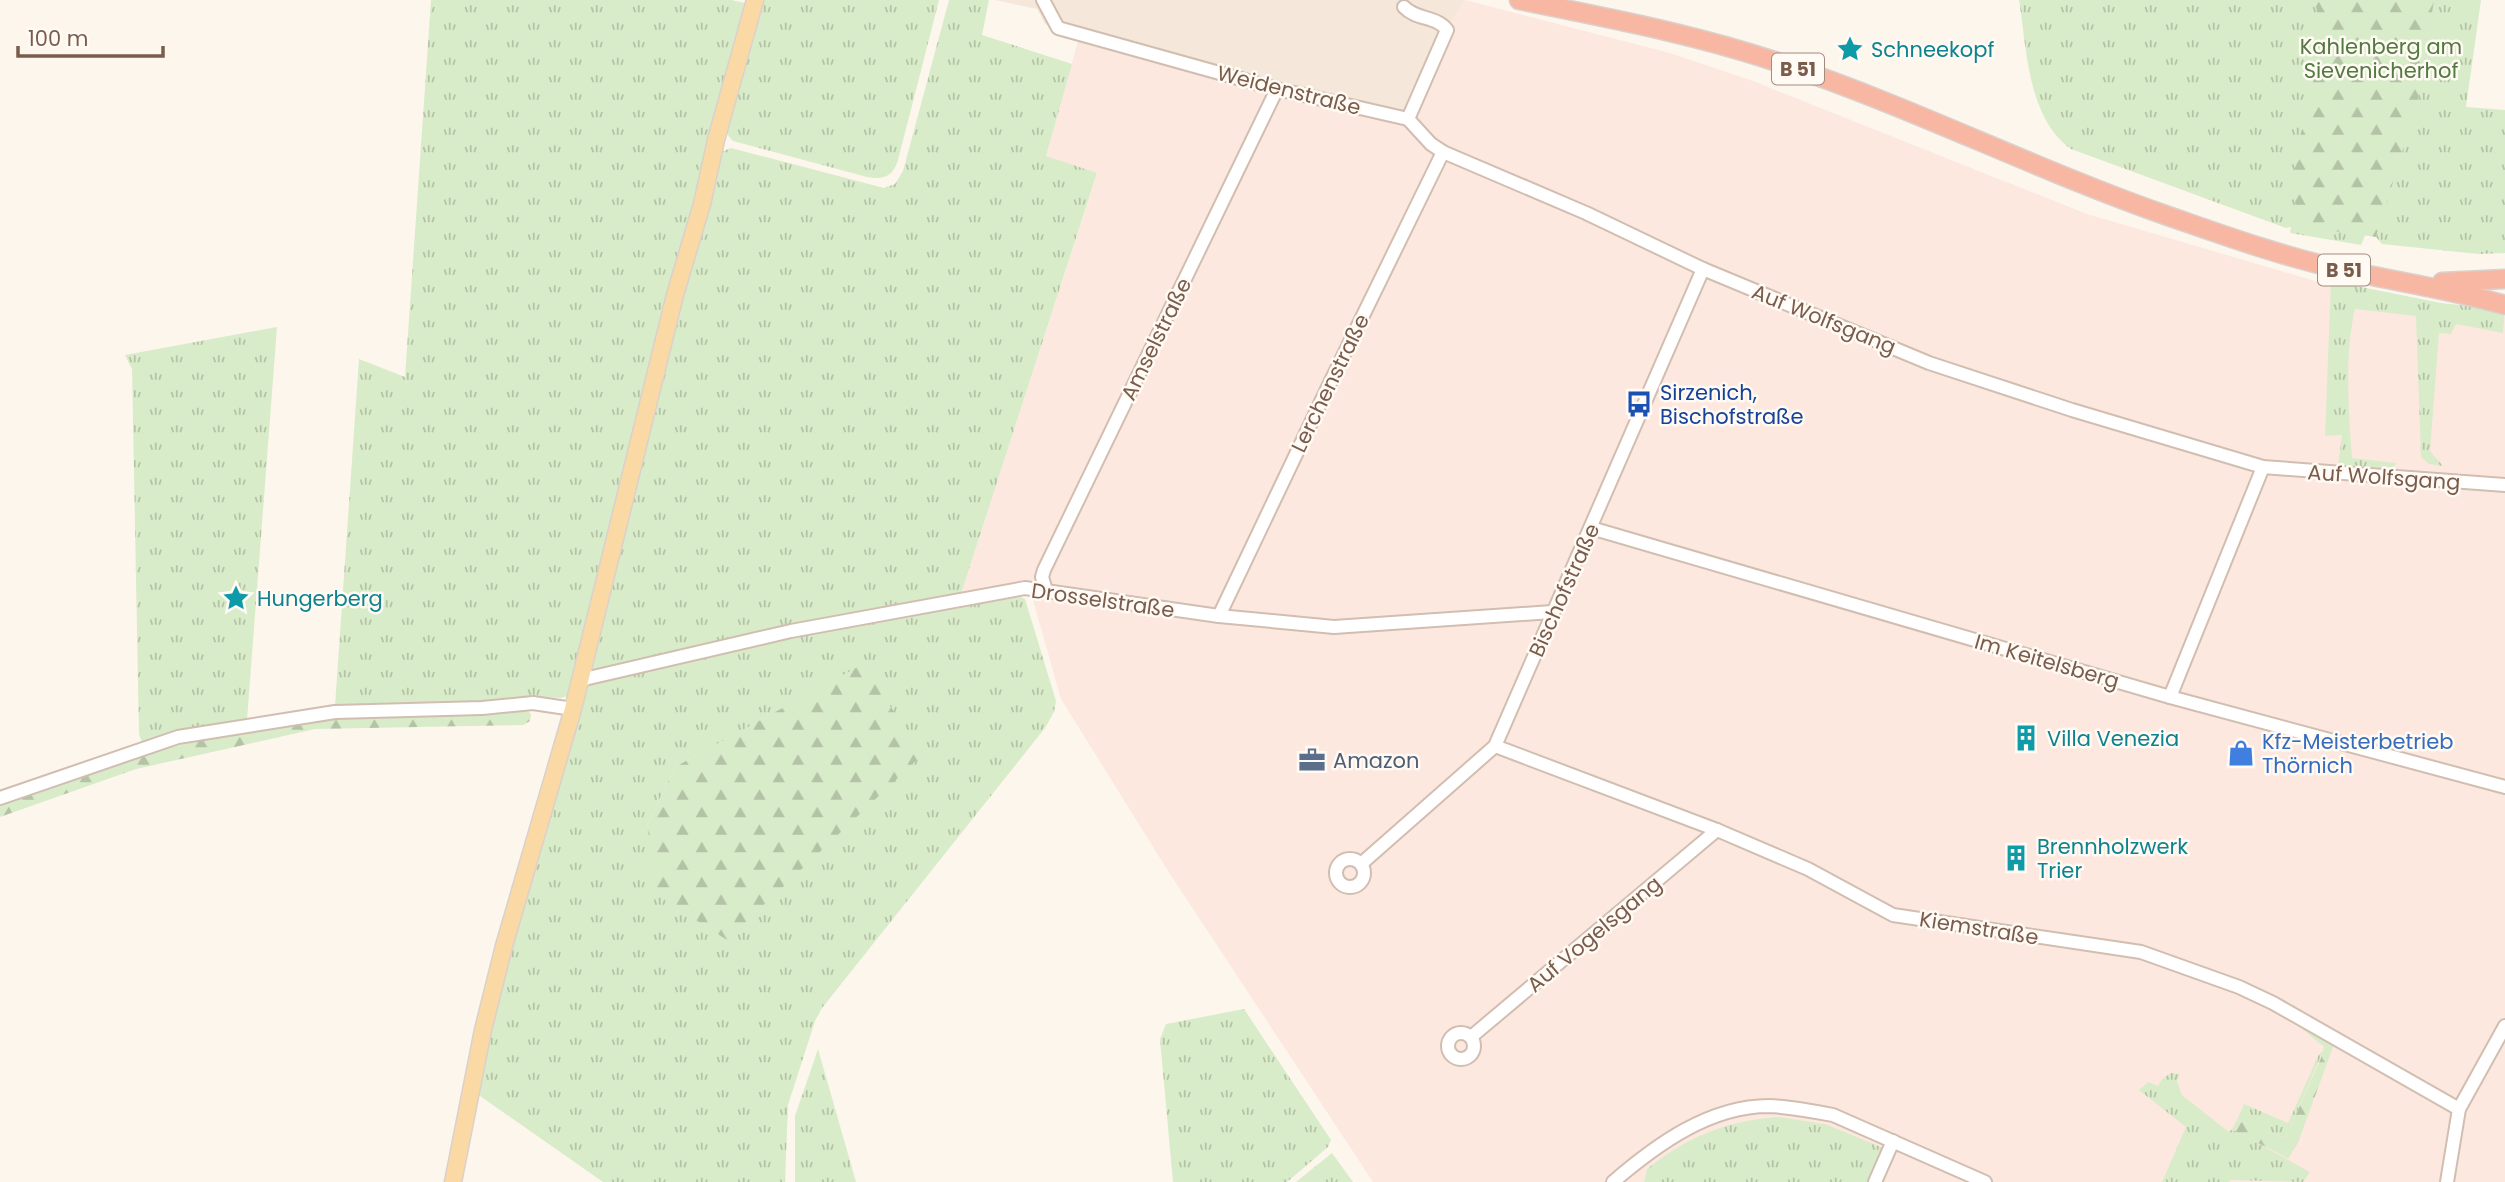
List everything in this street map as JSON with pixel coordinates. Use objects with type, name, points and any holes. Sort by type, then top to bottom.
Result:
[{"type":"highway","name":"B 51","points":[[1519,0],[1708,42],[1782,63],[1839,83],[2166,216],[2278,253],[2334,268],[2464,293],[2505,295]]},
{"type":"highway","points":[[2410,283],[2505,279]]},
{"type":"highway","points":[[2464,293],[2505,304]]},
{"type":"main road","points":[[453,1182],[483,1031],[504,946],[573,709],[671,309],[702,204],[716,140],[755,0]]},
{"type":"street","name":"Weidenstraße","points":[[1043,0],[1058,28],[1277,89],[1408,119]]},
{"type":"street","points":[[1404,7],[1415,15],[1442,23],[1447,30],[1408,119]]},
{"type":"street","name":"Amselstraße","points":[[1046,591],[1042,578],[1044,570],[1277,89]]},
{"type":"street","name":"Auf Wolfsgang","points":[[1408,119],[1431,144],[1443,152],[1586,213],[1703,269],[1929,363],[2072,410],[2263,467],[2505,485]]},
{"type":"street","name":"Lerchenstraße","points":[[1219,616],[1443,152]]},
{"type":"street","name":"Bischofstraße","points":[[1361,863],[1495,746],[1703,269]]},
{"type":"street","points":[[2170,697],[2263,467]]},
{"type":"street","name":"Im Keitelsberg","points":[[1591,528],[2170,697],[2505,787]]},
{"type":"street","name":"Drosselstraße","points":[[580,680],[791,631],[1025,588],[1219,616],[1334,627],[1552,612]]},
{"type":"street","points":[[0,798],[178,737],[309,716],[335,712],[482,708],[533,703],[573,709]]},
{"type":"street","name":"Kiemstraße","points":[[1495,746],[1717,830],[1808,869],[1893,915],[2141,952],[2239,987],[2273,1003],[2459,1109]]},
{"type":"street","name":"Auf Vogelsgang","points":[[1471,1038],[1717,830]]},
{"type":"street","points":[[2447,1182],[2459,1109],[2505,1026]]},
{"type":"street","points":[[1613,1182],[1688,1128],[1705,1120],[1766,1106],[1819,1112],[1851,1122],[1984,1182]]},
{"type":"street","points":[[1875,1182],[1893,1141]]},
{"type":"shaded area","points":[[995,0],[1465,0],[1447,30],[1408,119],[1277,89],[1045,24],[1037,9]]},
{"type":"shaded area","points":[[1465,0],[1670,53],[1753,81],[2087,214],[2424,313],[2505,317],[2505,1182],[1373,1182],[1168,871],[1061,699],[1033,600],[1026,588],[960,597],[1097,174],[1046,156],[1080,34],[1408,119],[1447,30]]},
{"type":"green space","points":[[431,0],[731,0],[750,4],[568,696],[502,701],[335,706],[359,359],[405,377]]},
{"type":"green space","points":[[762,0],[939,0],[898,160],[890,174],[878,178],[867,177],[733,141],[726,133]]},
{"type":"green space","points":[[949,0],[989,0],[982,35],[1072,64],[1046,156],[1097,173],[960,597],[596,673],[589,668],[610,571],[721,152],[731,148],[884,188],[895,184],[903,171]]},
{"type":"green space","points":[[2019,0],[2481,0],[2466,107],[2505,110],[2505,253],[2478,254],[2382,244],[2376,237],[2401,154],[2395,162],[2361,245],[2290,233],[2291,227],[2286,228],[2071,149],[2056,135],[2037,101],[2027,60]]},
{"type":"green space","name":"Kahlenberg am Sievenicherhof","points":[[2315,0],[2434,0],[2418,101],[2376,237],[2299,226],[2292,183],[2321,37]]},
{"type":"green space","points":[[2331,281],[2441,303],[2505,310],[2503,333],[2456,324],[2451,334],[2439,333],[2430,451],[2443,466],[2429,464],[2421,457],[2416,316],[2355,309],[2348,364],[2352,458],[2396,463],[2392,470],[2338,466],[2342,435],[2325,436]]},
{"type":"green space","points":[[277,327],[247,720],[142,743],[139,734],[132,369],[125,355]]},
{"type":"green space","points":[[1021,597],[1025,599],[1056,701],[1054,712],[1045,728],[822,1008],[815,1021],[788,1105],[785,1182],[603,1182],[478,1092],[498,990],[586,686],[768,641]],"holes":[[[863,665],[647,825],[675,767]]]},
{"type":"green space","points":[[863,664],[922,755],[727,940],[657,895],[647,825],[675,767]]},
{"type":"green space","points":[[519,709],[531,714],[530,721],[523,725],[315,729],[136,769],[0,817],[0,804],[143,753],[302,719],[347,715],[476,715]]},
{"type":"green space","points":[[1244,1009],[1331,1140],[1328,1147],[1287,1182],[1173,1182],[1160,1039],[1166,1024]]},
{"type":"green space","points":[[2300,1025],[2333,1043],[2333,1047],[2299,1140],[2288,1159],[2232,1129],[2237,1120],[2286,1137],[2324,1047]]},
{"type":"green space","points":[[818,1049],[856,1182],[795,1182],[795,1116]]},
{"type":"green space","points":[[2323,1051],[2286,1137],[2237,1120],[2244,1104],[2288,1123],[2319,1054]]},
{"type":"green space","points":[[2171,1073],[2180,1074],[2177,1081],[2182,1095],[2229,1132],[2232,1129],[2310,1172],[2303,1182],[2162,1182],[2186,1127],[2139,1090],[2148,1082],[2158,1086],[2162,1079]]},
{"type":"green space","points":[[1778,1117],[1825,1124],[1881,1147],[1883,1153],[1870,1182],[1644,1182],[1647,1169],[1693,1139],[1725,1126]]},
{"type":"green space","points":[[1332,1153],[1353,1182],[1296,1182]]},
{"type":"place","name":"Schneekopf","points":[[1850,49]]},
{"type":"place","name":"Sirzenich, Bischofstraße","points":[[1639,404]]},
{"type":"place","name":"Hungerberg","points":[[236,598]]},
{"type":"place","name":"Villa Venezia","points":[[2026,738]]},
{"type":"place","name":"Kfz-Meisterbetrieb Thörnich","points":[[2241,753]]},
{"type":"place","name":"Amazon","points":[[1312,760]]},
{"type":"place","name":"Brennholzwerk Trier","points":[[2016,858]]}]
